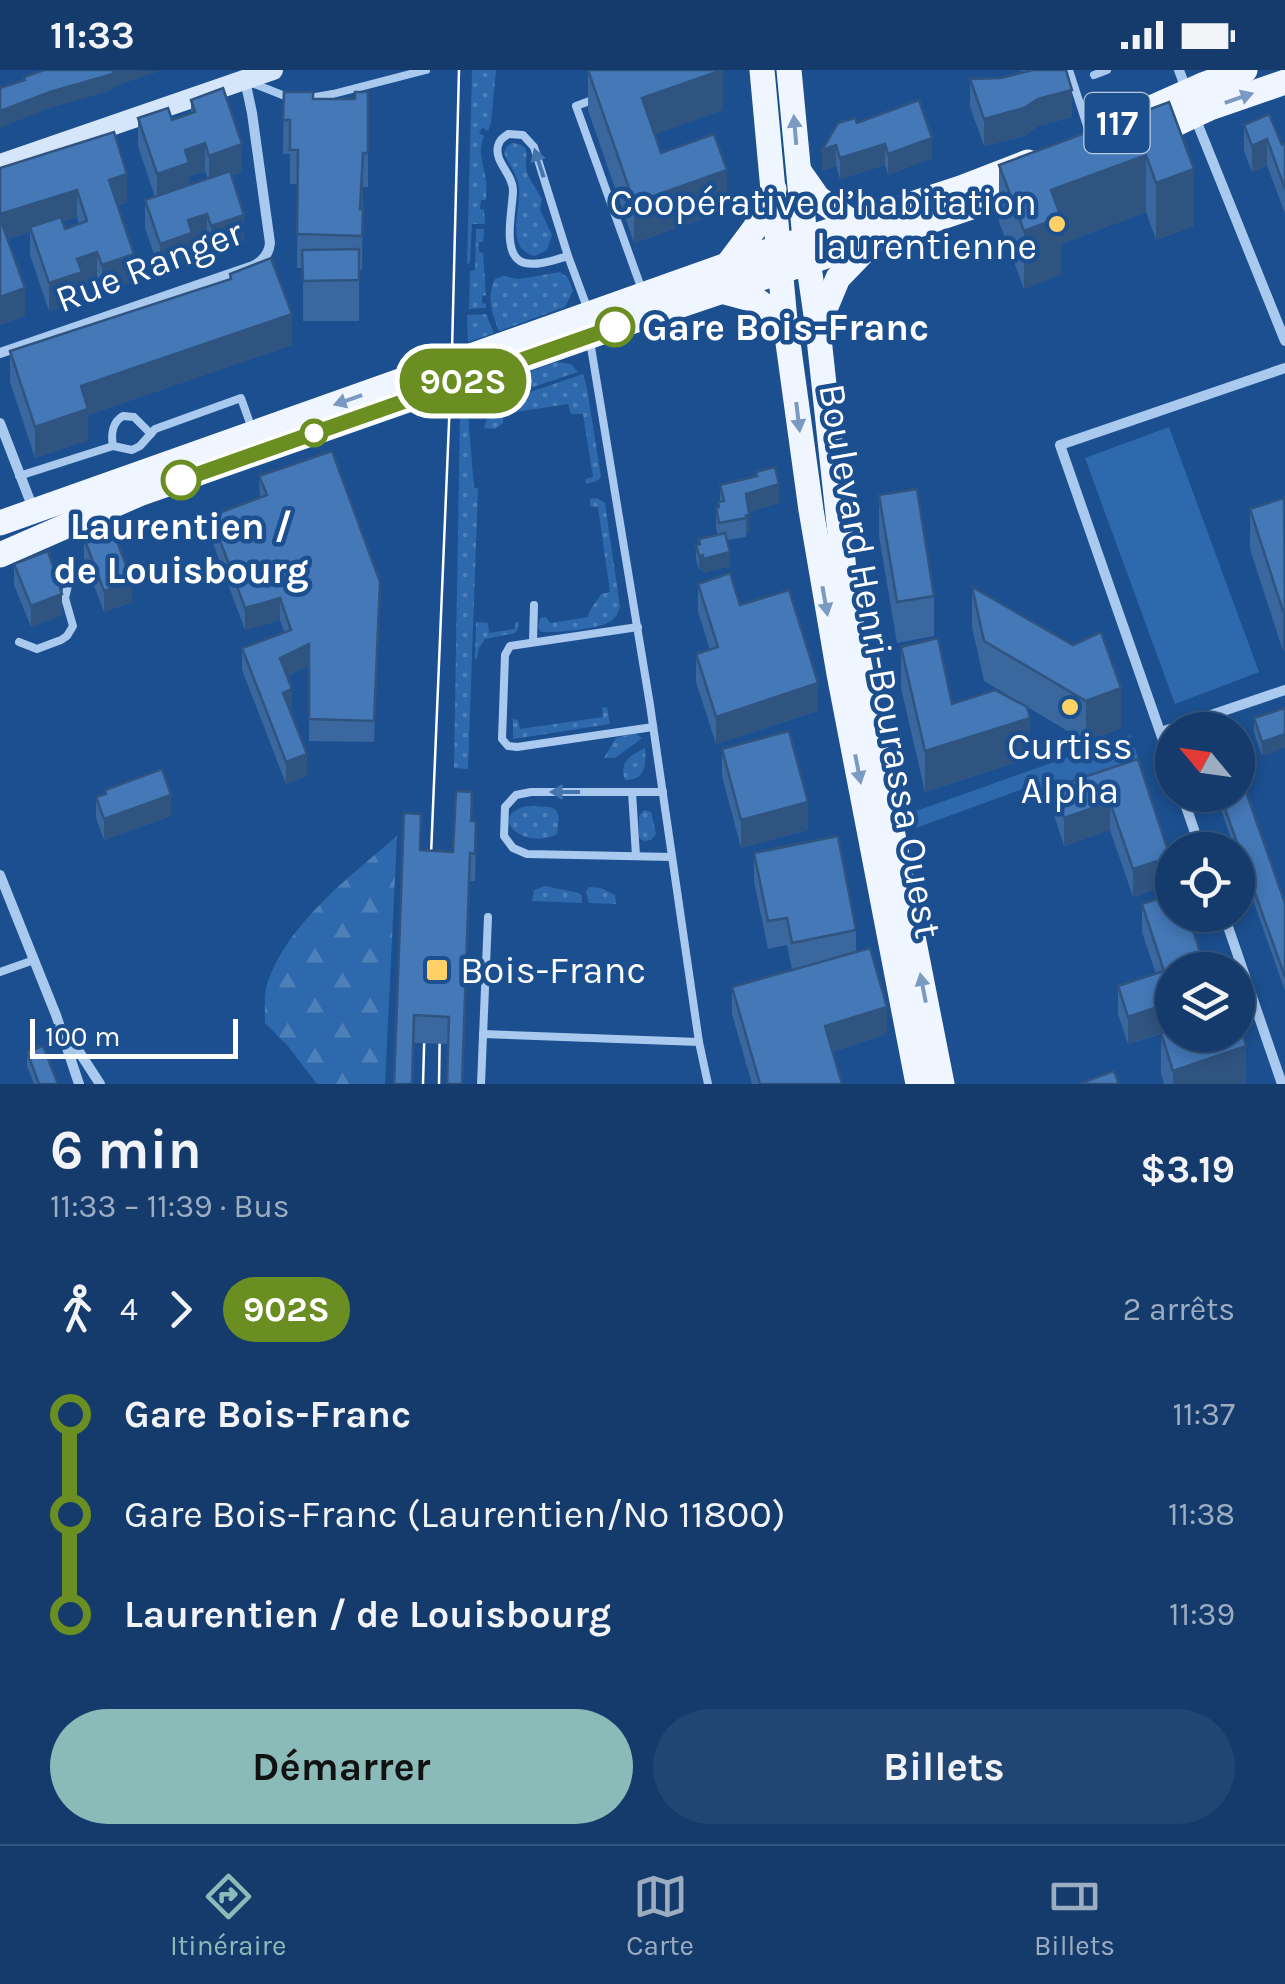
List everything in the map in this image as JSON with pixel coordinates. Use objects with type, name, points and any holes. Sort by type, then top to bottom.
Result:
[{"type":"main road","name":"Boulevard Henri-Bourassa Ouest","points":[[762,70],[785,321],[824,590],[918,1084]]},
{"type":"main road","name":"Boulevard Henri-Bourassa Ouest","points":[[789,70],[848,606],[942,1084]]},
{"type":"main road","name":"117","points":[[0,555],[139,494],[470,368],[590,326],[722,291],[780,259],[807,250],[876,240],[1017,193],[1090,135],[1245,70]]},
{"type":"main road","name":"117","points":[[1124,148],[1187,93],[1285,82]]},
{"type":"main road","name":"117","points":[[807,250],[852,224],[1055,159]]},
{"type":"main road","points":[[798,171],[818,198],[852,224]]},
{"type":"main road","points":[[728,264],[756,228],[774,189]]},
{"type":"main road","points":[[818,329],[838,278],[876,240]]},
{"type":"main road","name":"117","points":[[590,326],[644,295],[728,264],[780,259]]},
{"type":"main road","points":[[722,291],[758,301],[785,321]]},
{"type":"main road","name":"117","points":[[0,522],[144,458],[253,432],[470,368]]},
{"type":"street","points":[[0,164],[245,75],[273,70]]},
{"type":"street","name":"Rue Ranger","points":[[0,353],[253,266],[263,259],[270,243],[245,75]]},
{"type":"street","points":[[1187,93],[1285,341]]},
{"type":"street","points":[[1155,715],[1060,445],[1285,368]]},
{"type":"street","points":[[0,424],[44,535]]},
{"type":"street","points":[[1220,712],[1285,690]]},
{"type":"street","points":[[0,875],[79,1084]]},
{"type":"street","points":[[1230,932],[1282,1084]]},
{"type":"street","points":[[56,1015],[100,1084]]},
{"type":"lane","points":[[245,75],[284,97],[310,99],[426,70]]},
{"type":"lane","points":[[1069,70],[1090,135]]},
{"type":"lane","points":[[1094,75],[1107,70]]},
{"type":"lane","points":[[610,94],[576,106],[644,295]]},
{"type":"lane","points":[[568,256],[530,264],[513,254],[513,186],[498,156],[498,146],[508,134],[523,136],[534,147],[590,326],[708,1084]]},
{"type":"lane","points":[[19,476],[113,446],[132,450],[144,458],[155,429],[241,398],[253,432]]},
{"type":"lane","points":[[113,446],[114,426],[123,416],[134,417],[151,434]]},
{"type":"lane","points":[[19,642],[37,648],[70,632],[72,622],[65,598],[69,581]]},
{"type":"lane","points":[[533,641],[534,605]]},
{"type":"lane","points":[[638,627],[510,646],[505,655],[501,733],[504,743],[517,747],[653,726]]},
{"type":"lane","points":[[632,792],[636,856]]},
{"type":"lane","points":[[663,792],[516,795],[505,808],[504,836],[513,848],[527,854],[672,857]]},
{"type":"lane","points":[[481,1084],[488,917]]},
{"type":"lane","points":[[0,972],[34,960]]},
{"type":"lane","points":[[483,1034],[699,1042]]},
{"type":"green space","points":[[472,70],[496,70],[491,123],[488,131],[482,128],[479,133],[484,136],[481,154],[486,200],[481,200],[480,209],[484,210],[485,224],[472,224],[467,264]]},
{"type":"green space","points":[[513,143],[525,148],[527,171],[542,199],[540,210],[552,235],[547,250],[535,256],[525,252],[517,236],[518,182],[504,152]]},
{"type":"green space","points":[[476,229],[484,229],[479,252],[483,253],[486,295],[482,296],[482,303],[486,308],[469,309],[470,271],[475,270]]},
{"type":"green space","points":[[560,272],[568,278],[573,291],[565,307],[499,331],[490,299],[495,279]]},
{"type":"green space","points":[[486,314],[494,333],[468,342],[467,315]]},
{"type":"green space","points":[[557,362],[571,364],[578,372],[495,400],[492,385]]},
{"type":"green space","points":[[583,374],[601,477],[597,481],[586,484],[585,479],[593,477],[583,414],[571,414],[568,404],[503,414],[503,423],[495,429],[484,428],[495,404]]},
{"type":"green space","points":[[460,413],[468,414],[474,488],[478,488],[468,769],[454,768]]},
{"type":"green space","points":[[1169,427],[1259,672],[1175,704],[1085,458]]},
{"type":"green space","points":[[590,499],[605,503],[620,607],[615,618],[597,626],[541,632],[540,618],[546,617],[550,623],[588,617],[601,594],[610,592],[598,507],[590,506]]},
{"type":"green space","points":[[476,622],[488,623],[489,633],[515,629],[519,622],[515,633],[485,639],[475,659]]},
{"type":"green space","points":[[607,707],[610,724],[513,739],[513,719],[518,720],[520,729],[603,717],[602,708]]},
{"type":"green space","points":[[635,733],[642,738],[615,758],[604,758],[616,738]]},
{"type":"green space","points":[[1130,735],[1141,766],[1038,802],[1031,786],[916,828],[913,812]]},
{"type":"green space","points":[[645,748],[641,774],[625,780],[623,769],[627,760]]},
{"type":"green space","points":[[526,806],[556,810],[557,834],[533,838],[514,831],[509,818]]},
{"type":"green space","points":[[644,810],[651,812],[656,834],[644,841],[639,838],[639,816]]},
{"type":"green space","points":[[397,836],[385,1084],[317,1084],[265,1023],[267,984],[276,962],[305,921]]},
{"type":"green space","points":[[545,886],[579,893],[582,903],[532,901],[534,890]]},
{"type":"green space","points":[[589,887],[615,895],[616,904],[589,903]]},
{"type":"building","points":[[44,70],[116,70],[0,111],[0,88]]},
{"type":"building","points":[[588,70],[722,70],[642,98],[661,153],[714,134],[727,170],[634,203]]},
{"type":"building","points":[[1032,70],[1066,70],[1072,90],[984,119],[970,79],[1001,78]]},
{"type":"building","points":[[223,88],[242,144],[209,156],[205,143],[185,150],[189,163],[157,174],[138,118],[168,108],[172,120],[195,112],[191,100]]},
{"type":"building","points":[[284,92],[313,92],[313,99],[355,99],[355,92],[368,92],[368,153],[363,153],[360,209],[362,236],[297,234],[298,150],[290,150],[290,120],[283,120]]},
{"type":"building","points":[[919,100],[932,138],[888,154],[885,144],[840,158],[836,145],[822,150],[838,123],[855,118],[857,123]]},
{"type":"building","points":[[1169,102],[1194,169],[1156,183],[1146,155],[1051,190],[1061,217],[1024,231],[999,165]]},
{"type":"building","points":[[1269,114],[1282,145],[1285,144],[1285,189],[1267,139],[1252,146],[1244,125]]},
{"type":"building","points":[[114,132],[127,174],[109,180],[134,254],[102,265],[97,252],[77,259],[82,272],[49,283],[30,227],[61,217],[65,229],[87,221],[77,190],[0,214],[0,168]]},
{"type":"building","points":[[230,171],[244,215],[211,226],[207,214],[188,220],[192,233],[160,244],[145,200]]},
{"type":"building","points":[[0,218],[25,288],[0,297]]},
{"type":"building","points":[[359,249],[359,280],[303,281],[302,250]]},
{"type":"building","points":[[271,258],[292,314],[81,386],[88,409],[35,427],[10,351],[231,279],[230,274]]},
{"type":"building","points":[[332,451],[380,582],[374,721],[309,719],[309,644],[280,658],[292,689],[283,693],[307,754],[286,762],[242,648],[291,630],[280,598],[245,608],[211,516],[267,495],[259,476]]},
{"type":"building","points":[[775,467],[779,484],[746,494],[746,518],[719,523],[716,508],[718,502],[724,501],[720,485]]},
{"type":"building","points":[[917,489],[934,596],[897,602],[879,495]]},
{"type":"building","points":[[1284,498],[1285,610],[1283,611],[1250,509]]},
{"type":"building","points":[[112,528],[132,581],[104,591],[84,538]]},
{"type":"building","points":[[725,533],[730,552],[703,559],[703,555],[699,556],[699,539]]},
{"type":"building","points":[[48,551],[62,594],[31,606],[14,564]]},
{"type":"building","points":[[730,573],[740,605],[789,590],[818,683],[716,717],[696,654],[718,647],[698,584]]},
{"type":"building","points":[[972,587],[1073,645],[1101,632],[1121,688],[1086,701],[984,641]]},
{"type":"building","points":[[938,638],[952,704],[995,690],[1027,707],[1030,718],[925,751],[901,647]]},
{"type":"building","points":[[1285,708],[1285,734],[1262,742],[1255,718]]},
{"type":"building","points":[[789,731],[808,802],[741,820],[722,749]]},
{"type":"building","points":[[1138,759],[1162,832],[1155,832],[1155,862],[1133,869],[1110,802],[1064,818],[1054,787]]},
{"type":"building","points":[[162,769],[171,795],[104,819],[96,797]]},
{"type":"building","name":"Bois-Franc","points":[[456,791],[472,792],[471,821],[476,821],[475,854],[470,853],[462,1084],[447,1084],[449,1017],[414,1015],[412,1084],[394,1084],[404,813],[421,814],[420,850],[453,852]]},
{"type":"building","points":[[1226,812],[1253,812],[1285,903],[1285,977],[1255,893],[1255,832],[1233,832]]},
{"type":"building","points":[[838,836],[856,930],[792,943],[787,918],[768,921],[754,853]]},
{"type":"building","points":[[1155,900],[1155,932],[1194,932],[1200,952],[1158,952],[1142,904]]},
{"type":"building","points":[[870,948],[887,1007],[825,1026],[842,1084],[760,1084],[732,987]]},
{"type":"building","points":[[1155,974],[1155,1008],[1128,1017],[1118,986]]},
{"type":"building","points":[[43,1046],[58,1084],[39,1084],[27,1052]]},
{"type":"building","points":[[1167,1052],[1228,1052],[1173,1071]]},
{"type":"building","points":[[1114,1071],[1119,1084],[1079,1084]]},
{"type":"tram line","points":[[430,879],[452,351],[459,70]]},
{"type":"tram line","points":[[423,1084],[425,1014]]},
{"type":"tram line","points":[[439,1084],[440,1019]]},
{"type":"bus line","name":"902S","points":[[181,480],[615,327]]},
{"type":"place","name":"Coopérative d’habitation laurentienne","points":[[1057,224]]},
{"type":"place","name":"Gare Bois-Franc","points":[[615,327]]},
{"type":"place","name":"Laurentien / de Louisbourg","points":[[181,480]]},
{"type":"place","name":"Curtiss Alpha","points":[[1070,707]]},
{"type":"place","name":"Bois-Franc","points":[[437,970]]}]
